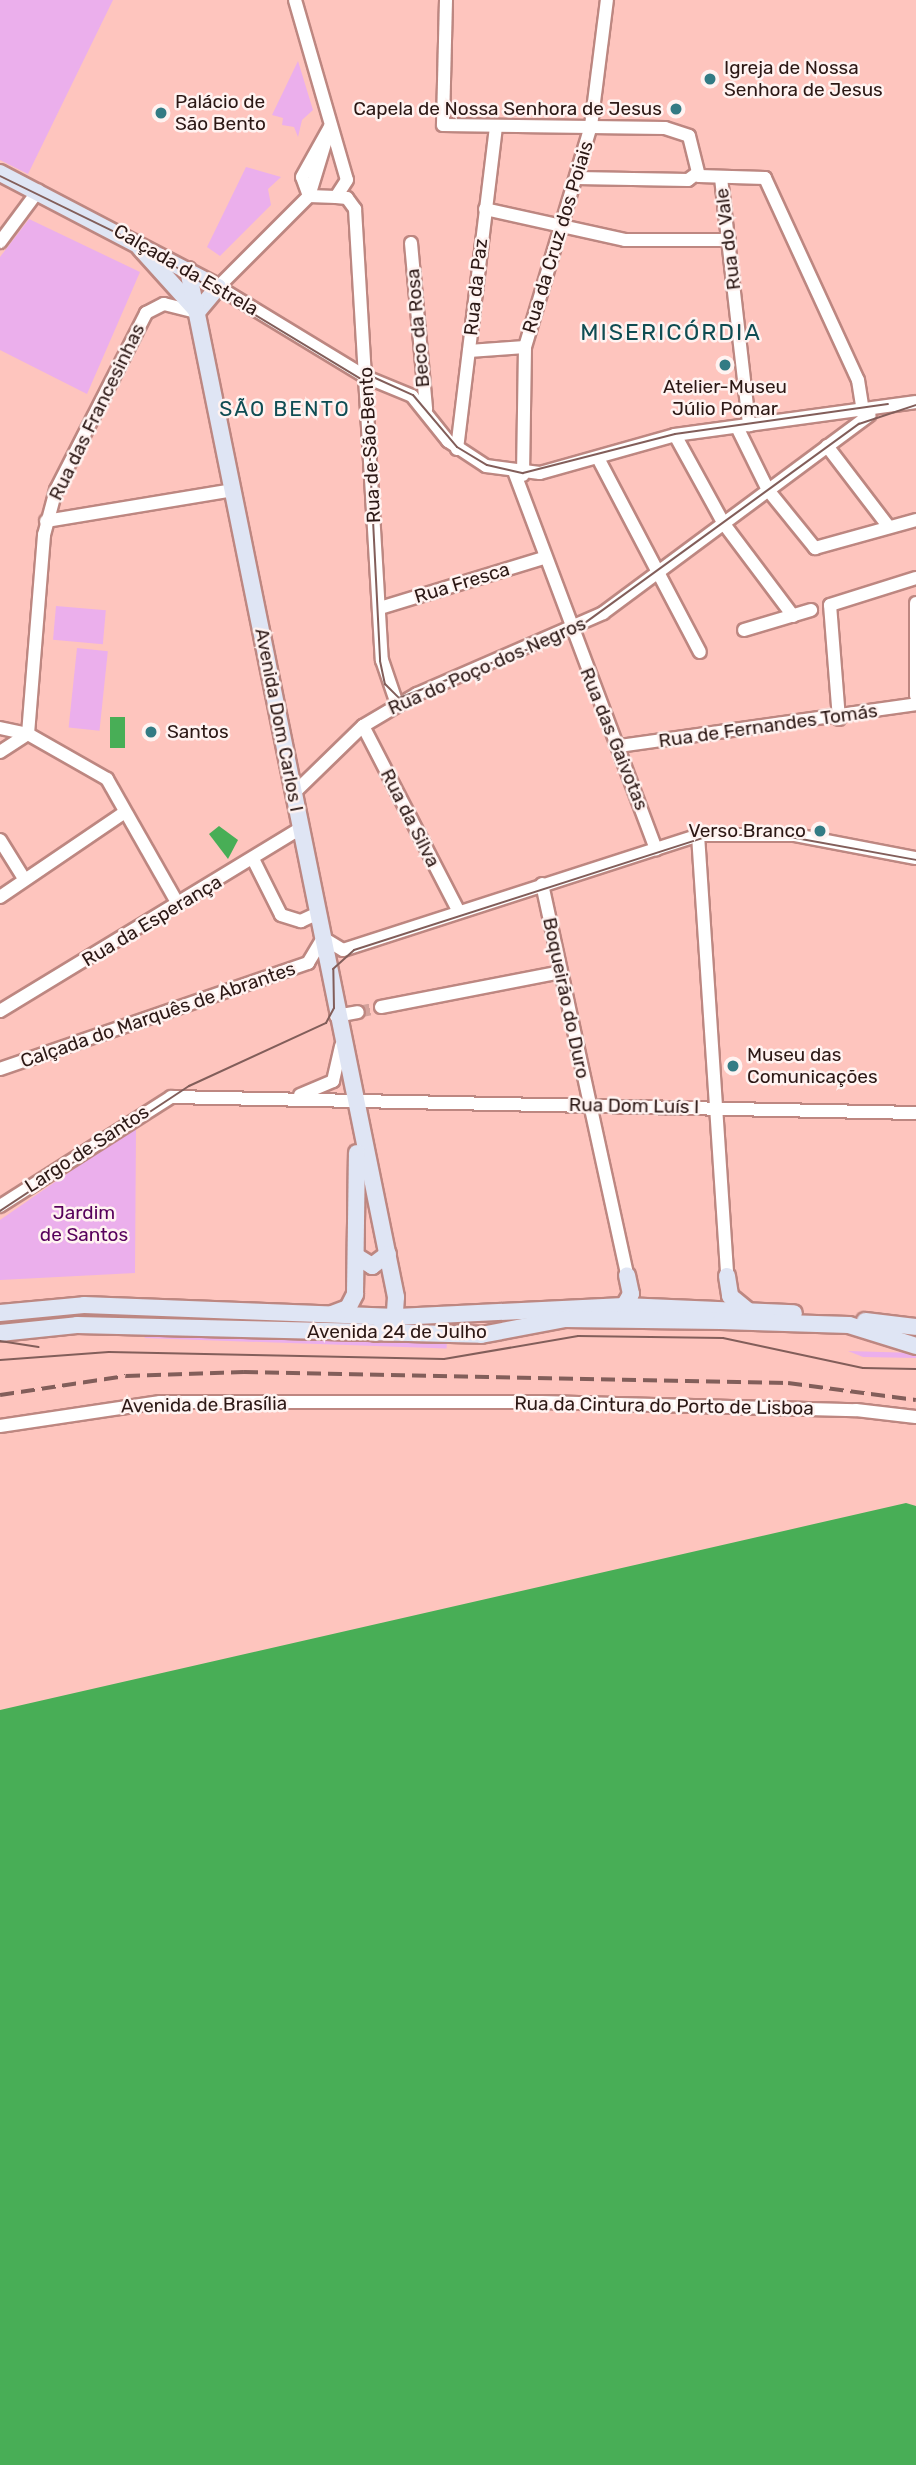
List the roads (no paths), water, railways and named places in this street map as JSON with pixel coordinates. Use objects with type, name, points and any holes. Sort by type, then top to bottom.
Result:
[{"type":"main road","name":"Calçada da Estrela","points":[[0,173],[127,234],[218,287]]},
{"type":"main road","points":[[127,234],[197,312],[218,287]]},
{"type":"main road","name":"Avenida Dom Carlos I","points":[[188,270],[323,938],[358,1130],[388,1254],[397,1317]]},
{"type":"main road","name":"Avenida Dom Carlos I","points":[[316,1314],[337,1313],[352,1303],[356,1256],[358,1130]]},
{"type":"main road","points":[[356,1256],[372,1266],[388,1254]]},
{"type":"main road","points":[[624,1306],[631,1294],[627,1275]]},
{"type":"main road","points":[[727,1276],[730,1296],[747,1310]]},
{"type":"main road","name":"Avenida 24 de Julho","points":[[0,1313],[84,1305],[397,1317],[624,1306],[747,1310],[916,1327]]},
{"type":"main road","points":[[375,1333],[397,1317]]},
{"type":"main road","name":"Avenida 24 de Julho","points":[[0,1333],[77,1325],[481,1335],[565,1319],[722,1321],[849,1325],[916,1346]]},
{"type":"street","name":"Rua de São Bento","points":[[295,0],[330,127],[341,193],[351,201],[355,209],[383,675],[397,704]]},
{"type":"street","points":[[446,0],[443,125],[591,126],[679,131],[689,136],[696,174]]},
{"type":"street","name":"Rua da Cruz dos Poiais","points":[[544,558],[519,474],[525,346],[564,227],[591,126],[607,0]]},
{"type":"street","name":"Rua da Paz","points":[[457,449],[496,126]]},
{"type":"street","points":[[218,287],[309,196],[330,127]]},
{"type":"street","points":[[577,178],[688,180],[696,174],[720,178],[761,176],[767,181],[858,380],[863,414]]},
{"type":"street","name":"Rua do Vale","points":[[720,178],[729,240],[743,426]]},
{"type":"street","points":[[0,242],[38,191]]},
{"type":"street","points":[[309,196],[341,193]]},
{"type":"street","points":[[485,209],[625,240],[729,240]]},
{"type":"street","name":"Beco da Rosa","points":[[411,243],[426,413]]},
{"type":"street","name":"Calçada da Estrela","points":[[218,287],[366,377],[412,396],[457,449]]},
{"type":"street","name":"Rua das Francesinhas","points":[[28,734],[46,521],[146,313],[171,303],[197,312]]},
{"type":"street","points":[[469,351],[525,346]]},
{"type":"street","points":[[457,449],[519,474],[598,458],[676,435],[810,417],[863,414],[910,403]]},
{"type":"street","name":"Rua do Poço dos Negros","points":[[294,793],[363,726],[397,704],[570,631],[657,574],[825,447],[863,414]]},
{"type":"street","points":[[743,426],[768,490],[816,548],[916,520]]},
{"type":"street","points":[[676,435],[724,524],[793,616]]},
{"type":"street","points":[[825,447],[889,527]]},
{"type":"street","points":[[598,458],[700,652]]},
{"type":"street","points":[[46,521],[233,490]]},
{"type":"street","name":"Rua Fresca","points":[[380,608],[544,558]]},
{"type":"street","name":"Rua das Gaivotas","points":[[544,558],[570,631],[620,746],[656,849]]},
{"type":"street","points":[[839,719],[830,605],[916,578]]},
{"type":"street","points":[[916,603],[916,696]]},
{"type":"street","points":[[744,630],[811,610]]},
{"type":"street","name":"Rua de Fernandes Tomás","points":[[620,746],[839,719],[916,704]]},
{"type":"street","name":"Rua da Silva","points":[[363,726],[458,910]]},
{"type":"street","points":[[0,728],[28,734],[107,779],[177,902]]},
{"type":"street","points":[[0,752],[28,734]]},
{"type":"street","points":[[0,897],[23,877],[125,811]]},
{"type":"street","name":"Rua da Esperança","points":[[0,1011],[177,902],[254,861],[301,828]]},
{"type":"street","points":[[323,938],[344,950],[458,910],[698,835],[795,835],[916,858]]},
{"type":"street","points":[[698,835],[727,1276]]},
{"type":"street","points":[[0,840],[23,877]]},
{"type":"street","points":[[254,861],[281,915],[302,921],[318,913]]},
{"type":"street","name":"Boqueirão do Duro","points":[[542,884],[627,1275]]},
{"type":"street","name":"Calçada do Marquês de Abrantes","points":[[0,1069],[308,963],[323,938]]},
{"type":"street","points":[[381,1007],[561,972]]},
{"type":"street","points":[[336,1016],[358,1012]]},
{"type":"street","points":[[293,1098],[331,1083],[341,1046]]},
{"type":"street","name":"Rua Dom Luís I","points":[[176,1097],[916,1113]]},
{"type":"street","name":"Largo de Santos","points":[[0,1206],[147,1109],[176,1097]]},
{"type":"street","name":"Avenida de Brasília","points":[[0,1426],[160,1402],[411,1405]]},
{"type":"street","name":"Rua da Cintura do Porto de Lisboa","points":[[411,1405],[715,1406],[916,1418]]},
{"type":"tunnel","points":[[358,1012],[381,1007]]},
{"type":"tram line","points":[[0,176],[133,241],[366,382],[380,661],[385,684],[399,698],[571,633],[859,424],[916,405]]},
{"type":"tram line","points":[[362,372],[413,395],[457,447],[487,465],[523,473],[675,434],[888,404]]},
{"type":"tram line","points":[[0,1211],[189,1086],[326,1023],[334,1008],[333,969],[354,950],[715,834],[790,837],[916,860]]},
{"type":"tram line","points":[[0,1360],[109,1352],[444,1359],[578,1336],[723,1338],[863,1368],[916,1369]]},
{"type":"tram line","points":[[0,1341],[39,1347]]},
{"type":"railway","points":[[0,1395],[126,1376],[244,1372],[788,1383],[916,1400]]},
{"type":"place","name":"Igreja de Nossa Senhora de Jesus","points":[[710,79]]},
{"type":"place","name":"Capela de Nossa Senhora de Jesus","points":[[676,109]]},
{"type":"place","name":"Palácio de São Bento","points":[[161,113]]},
{"type":"place","name":"Atelier-Museu Júlio Pomar","points":[[725,365]]},
{"type":"place","name":"Santos","points":[[151,732]]},
{"type":"place","name":"Verso Branco","points":[[820,831]]},
{"type":"place","name":"Museu das Comunicações","points":[[733,1066]]},
{"type":"district","name":"MISERICÓRDIA","points":[[671,332]]},
{"type":"district","name":"SÃO BENTO","points":[[285,409]]},
{"type":"park label","name":"Jardim de Santos","points":[[84,1224]]}]
